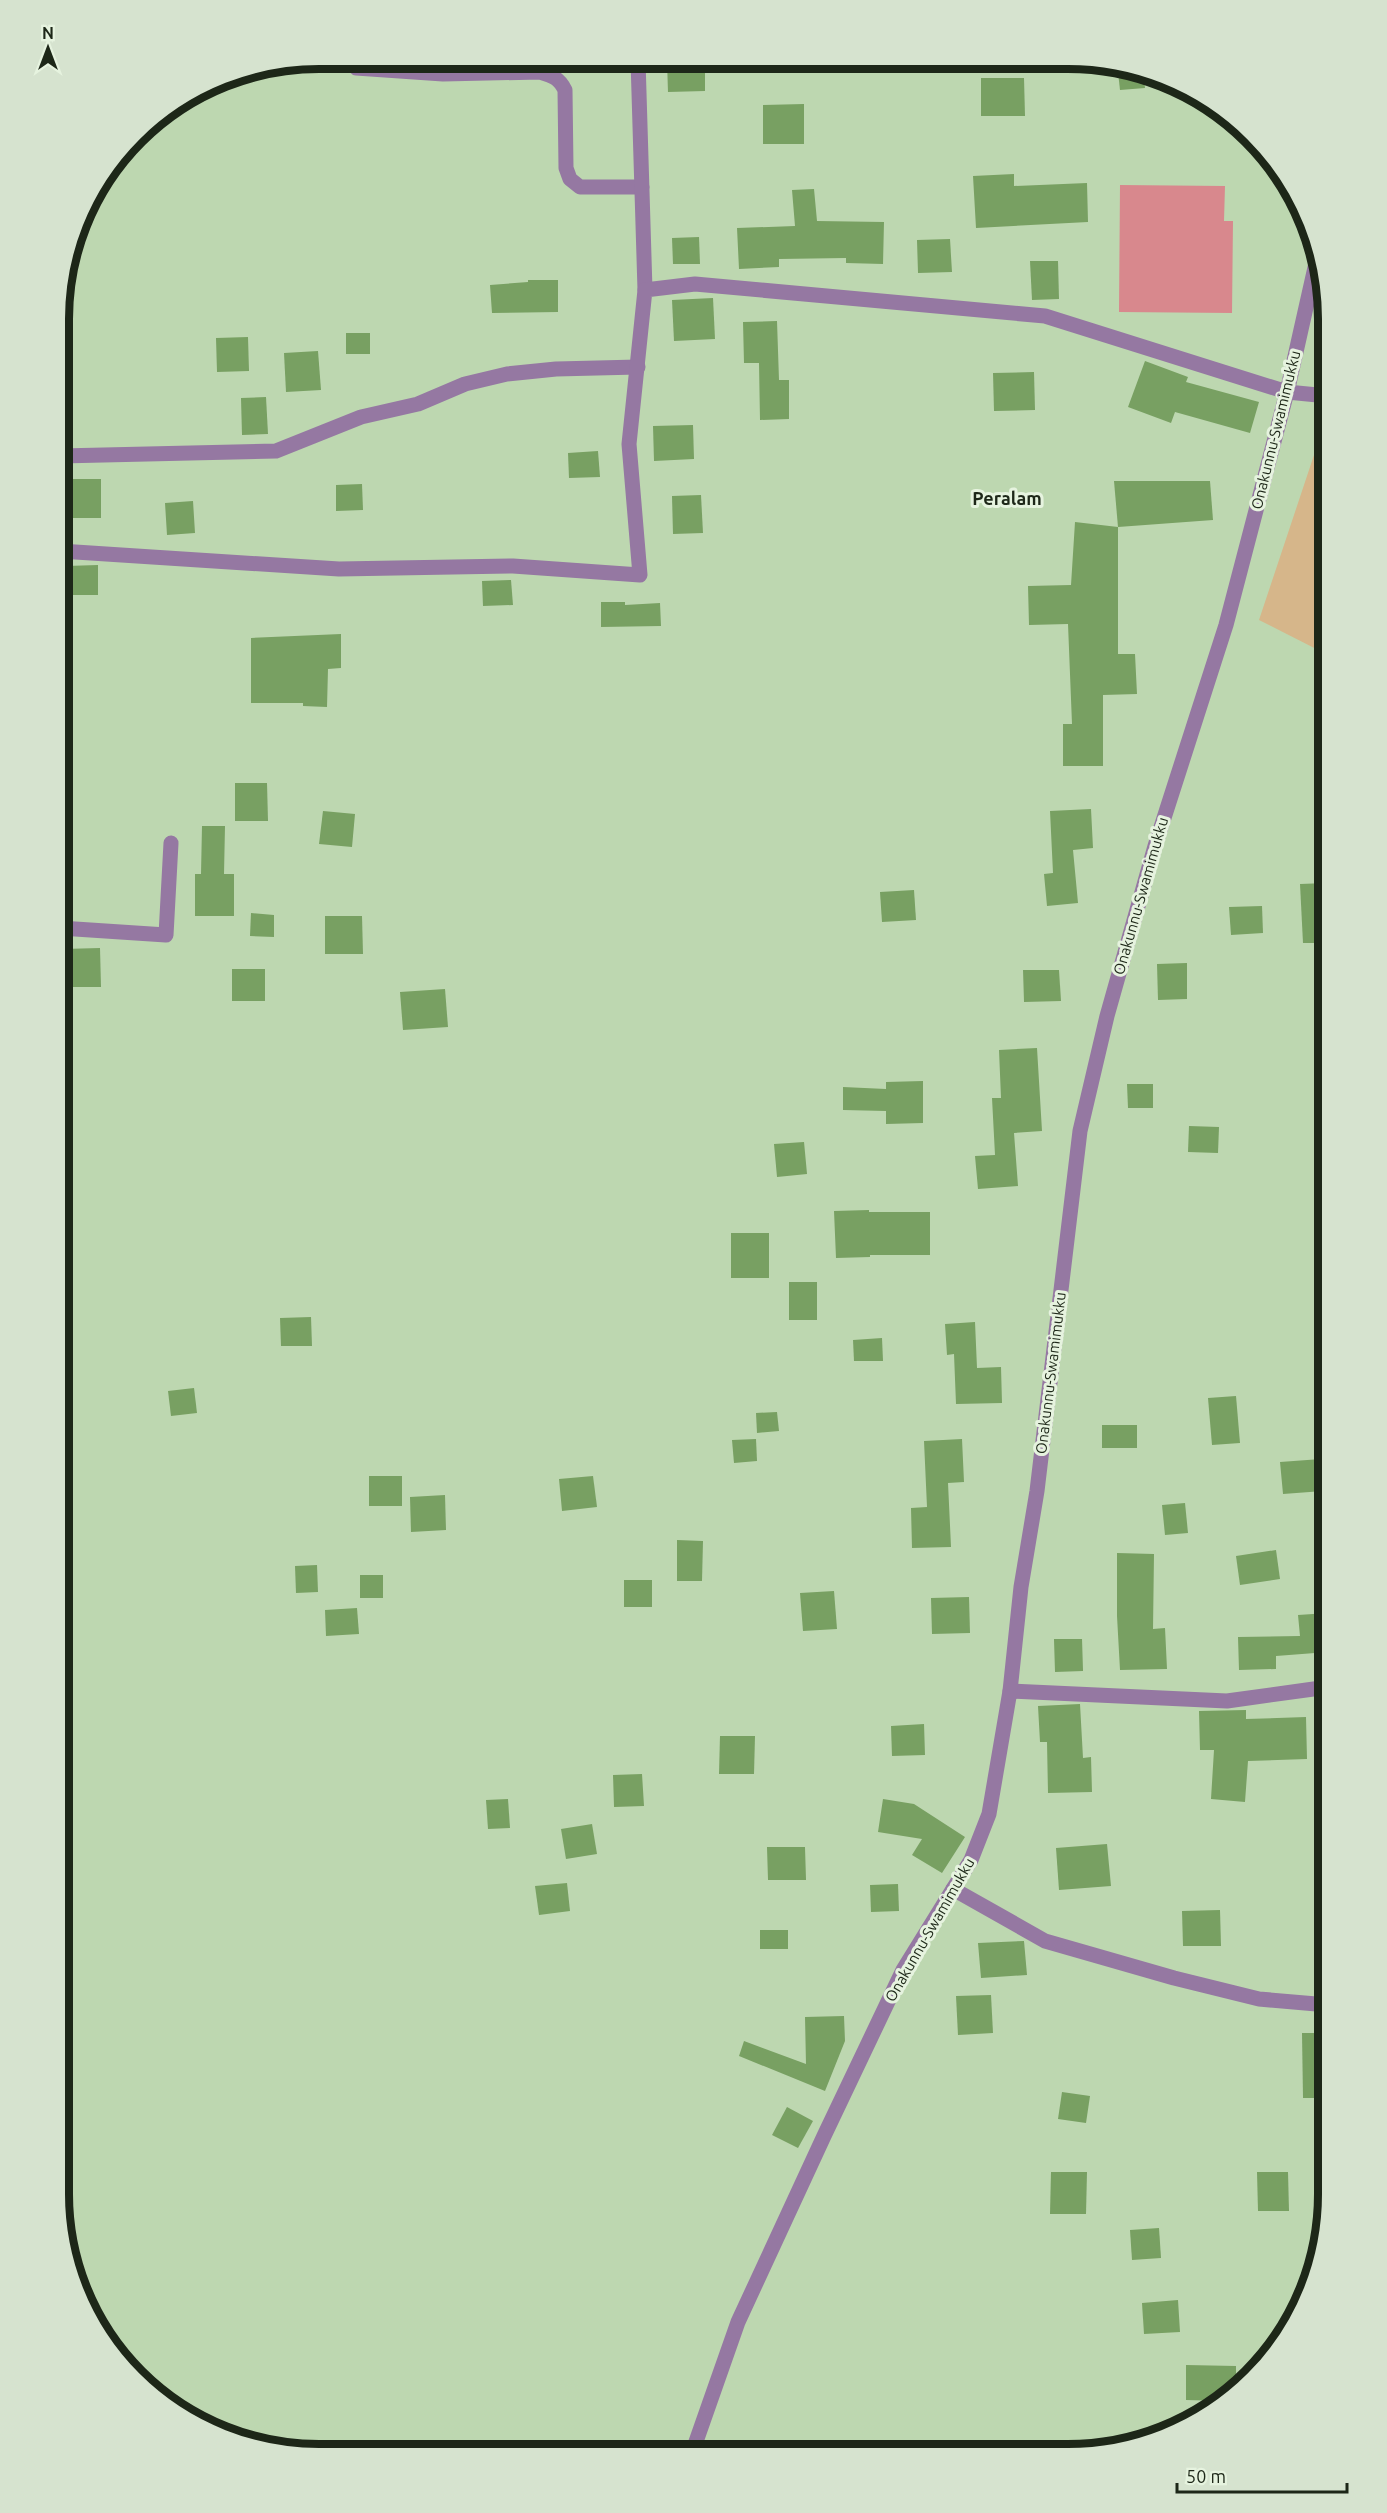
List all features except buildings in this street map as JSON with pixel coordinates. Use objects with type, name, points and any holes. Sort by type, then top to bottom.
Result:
[{"type":"street","points":[[370,69],[443,74],[540,72],[553,76],[560,80],[565,90],[566,168],[570,179],[580,187],[642,187]]},
{"type":"street","points":[[69,552],[339,569],[513,566],[640,575],[630,444],[645,290],[638,69]]},
{"type":"street","name":"Onakunnu-Swamimukku","points":[[695,2444],[738,2322],[832,2117],[903,1971],[971,1860],[989,1814],[1010,1691],[1021,1587],[1051,1377],[1080,1131],[1107,1016],[1148,869],[1226,625],[1287,392],[1314,273]]},
{"type":"street","points":[[645,290],[695,284],[1045,316],[1287,392],[1318,395]]},
{"type":"street","points":[[69,456],[276,451],[361,417],[418,404],[465,384],[507,374],[556,369],[638,367]]},
{"type":"street","points":[[69,929],[166,935],[171,843]]},
{"type":"street","points":[[1010,1691],[1227,1701],[1318,1688]]},
{"type":"street","points":[[953,1889],[1045,1941],[1174,1978],[1259,1999],[1318,2004]]},
{"type":"shaded area","points":[[1120,185],[1225,186],[1224,221],[1233,221],[1232,313],[1119,312]]},
{"type":"shaded area","points":[[1318,443],[1318,650],[1259,620]]},
{"type":"district","name":"Peralam","points":[[1007,499]]}]
